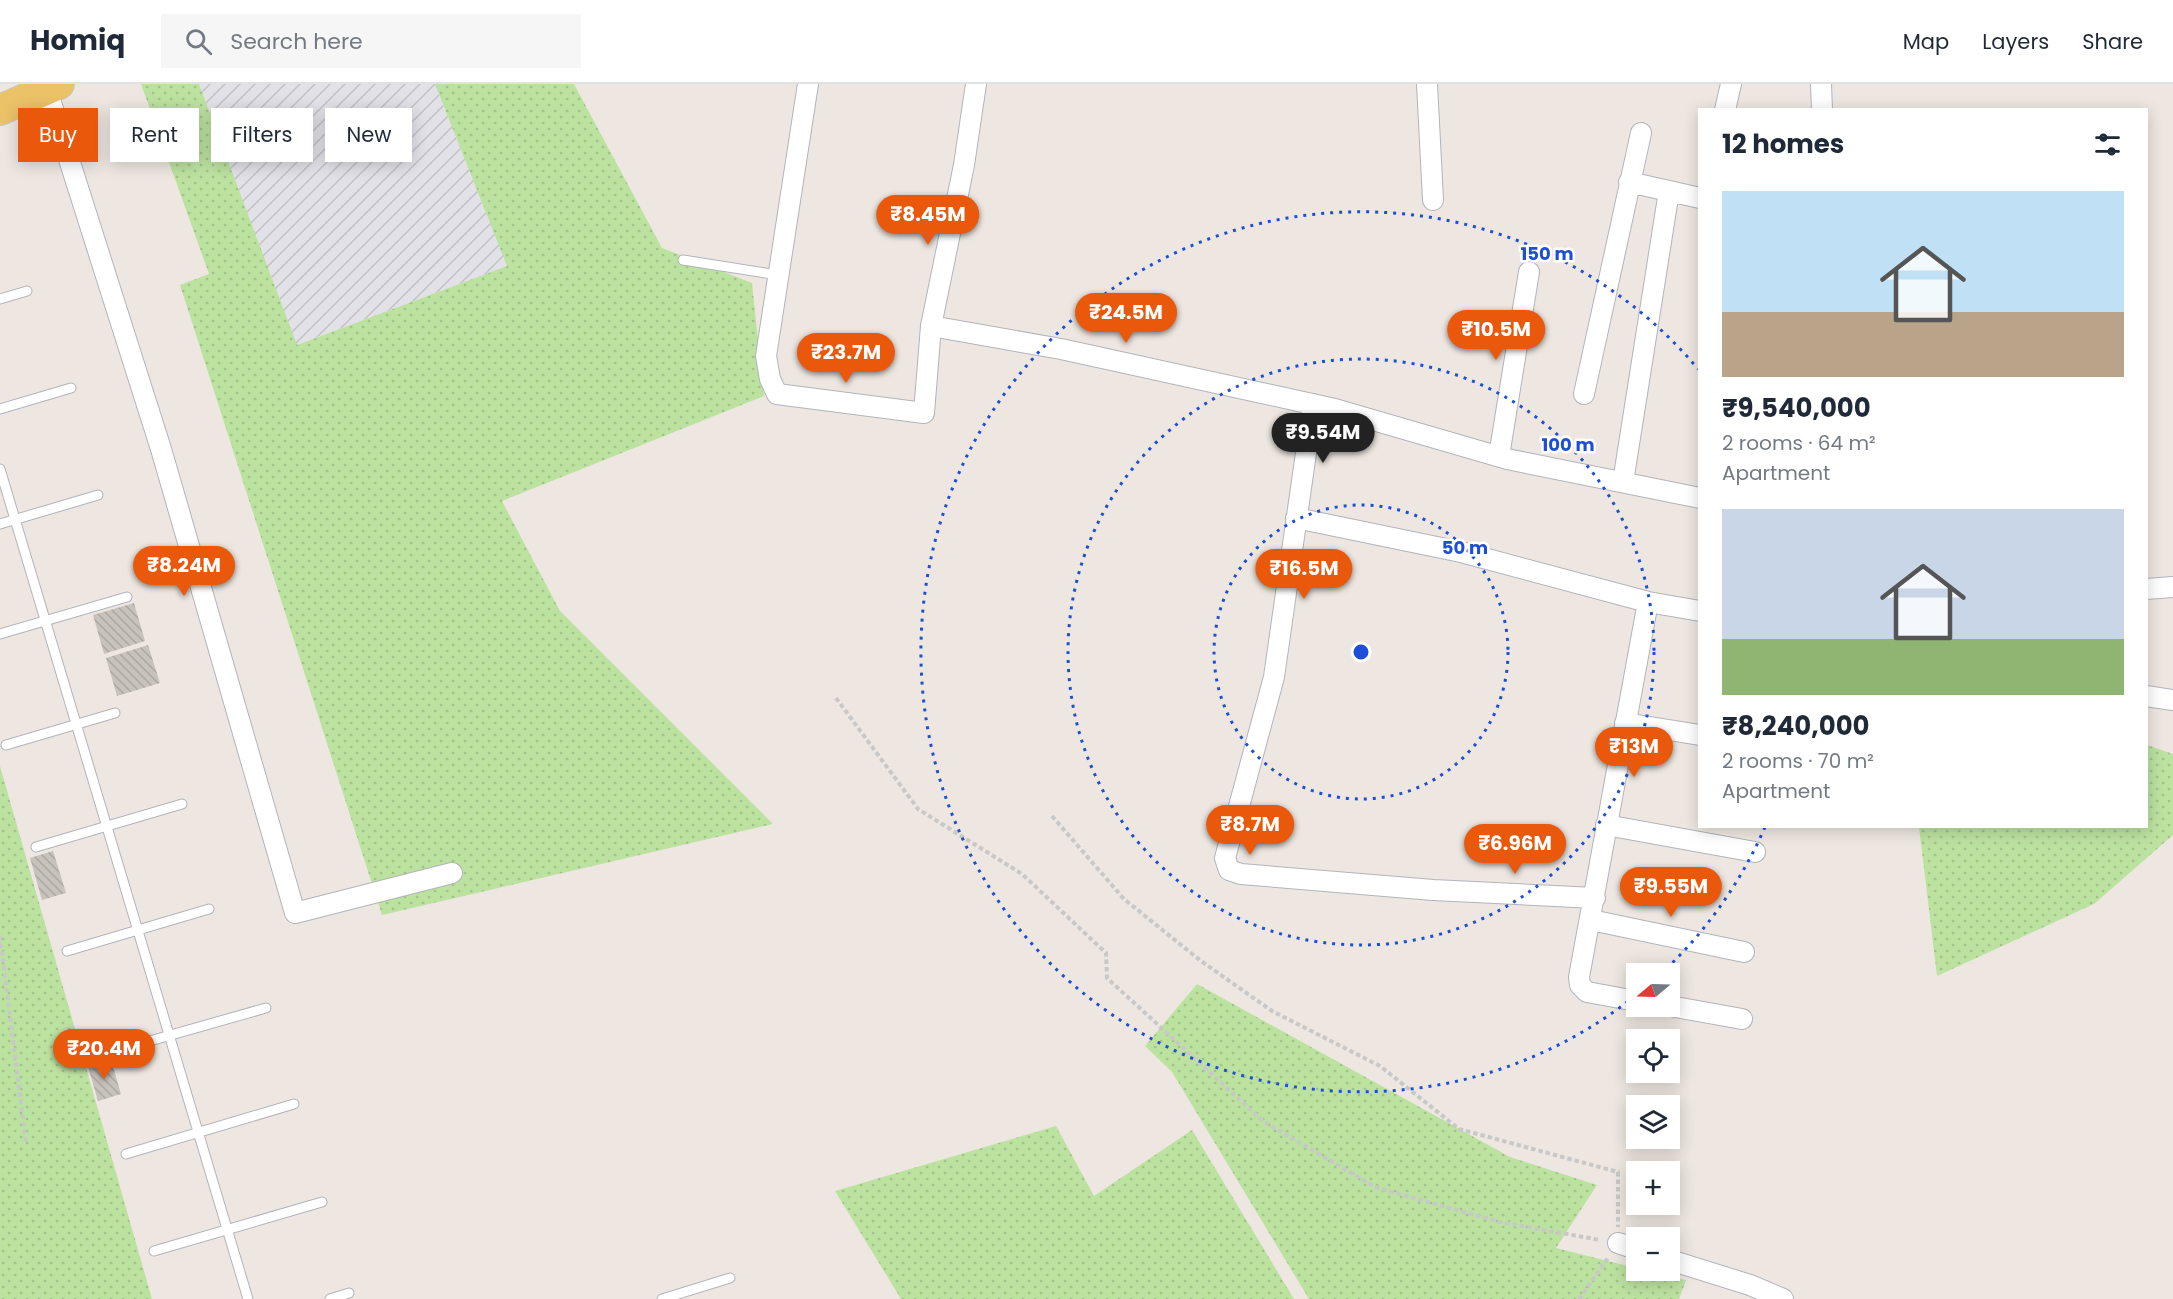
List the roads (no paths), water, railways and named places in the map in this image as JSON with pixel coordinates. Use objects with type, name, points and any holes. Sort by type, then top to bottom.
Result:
[{"type":"main road","points":[[0,110],[53,87]]},
{"type":"street","points":[[808,84],[766,356],[770,379],[777,394],[924,413],[931,326],[964,165],[976,84]]},
{"type":"street","points":[[1427,84],[1433,200]]},
{"type":"street","points":[[1725,108],[1731,84]]},
{"type":"street","points":[[1821,84],[1822,108]]},
{"type":"street","points":[[53,87],[161,449],[295,913],[452,873]]},
{"type":"street","points":[[1584,394],[1641,133]]},
{"type":"street","points":[[1629,183],[1698,198]]},
{"type":"street","points":[[1623,482],[1670,191]]},
{"type":"street","points":[[1499,456],[1529,272]]},
{"type":"street","points":[[931,326],[1061,349],[1312,404],[1499,456],[1698,498]]},
{"type":"street","points":[[1312,404],[1274,677],[1225,858],[1229,870],[1241,874],[1433,890],[1595,898]]},
{"type":"street","points":[[1296,518],[1461,552],[1648,602],[1698,611]]},
{"type":"street","points":[[2148,589],[2173,587]]},
{"type":"street","points":[[1626,999],[1587,992],[1580,985],[1581,967],[1595,898],[1606,825],[1648,602]]},
{"type":"street","points":[[2148,696],[2173,700]]},
{"type":"street","points":[[1625,723],[1698,735]]},
{"type":"street","points":[[1606,825],[1755,852]]},
{"type":"street","points":[[1591,920],[1744,952]]},
{"type":"street","points":[[1680,1008],[1742,1019]]},
{"type":"street","points":[[1680,1264],[1748,1292],[1783,1299]]},
{"type":"lane","points":[[682,260],[778,275]]},
{"type":"lane","points":[[0,299],[27,291]]},
{"type":"lane","points":[[0,409],[71,388]]},
{"type":"lane","points":[[0,470],[248,1299]]},
{"type":"lane","points":[[0,524],[98,495]]},
{"type":"lane","points":[[0,634],[127,597]]},
{"type":"lane","points":[[6,745],[115,713]]},
{"type":"lane","points":[[36,847],[182,804]]},
{"type":"lane","points":[[67,951],[209,909]]},
{"type":"lane","points":[[98,1056],[266,1008]]},
{"type":"lane","points":[[126,1154],[294,1104]]},
{"type":"lane","points":[[154,1251],[322,1202]]},
{"type":"lane","points":[[662,1299],[730,1278]]},
{"type":"lane","points":[[330,1299],[349,1293]]}]
